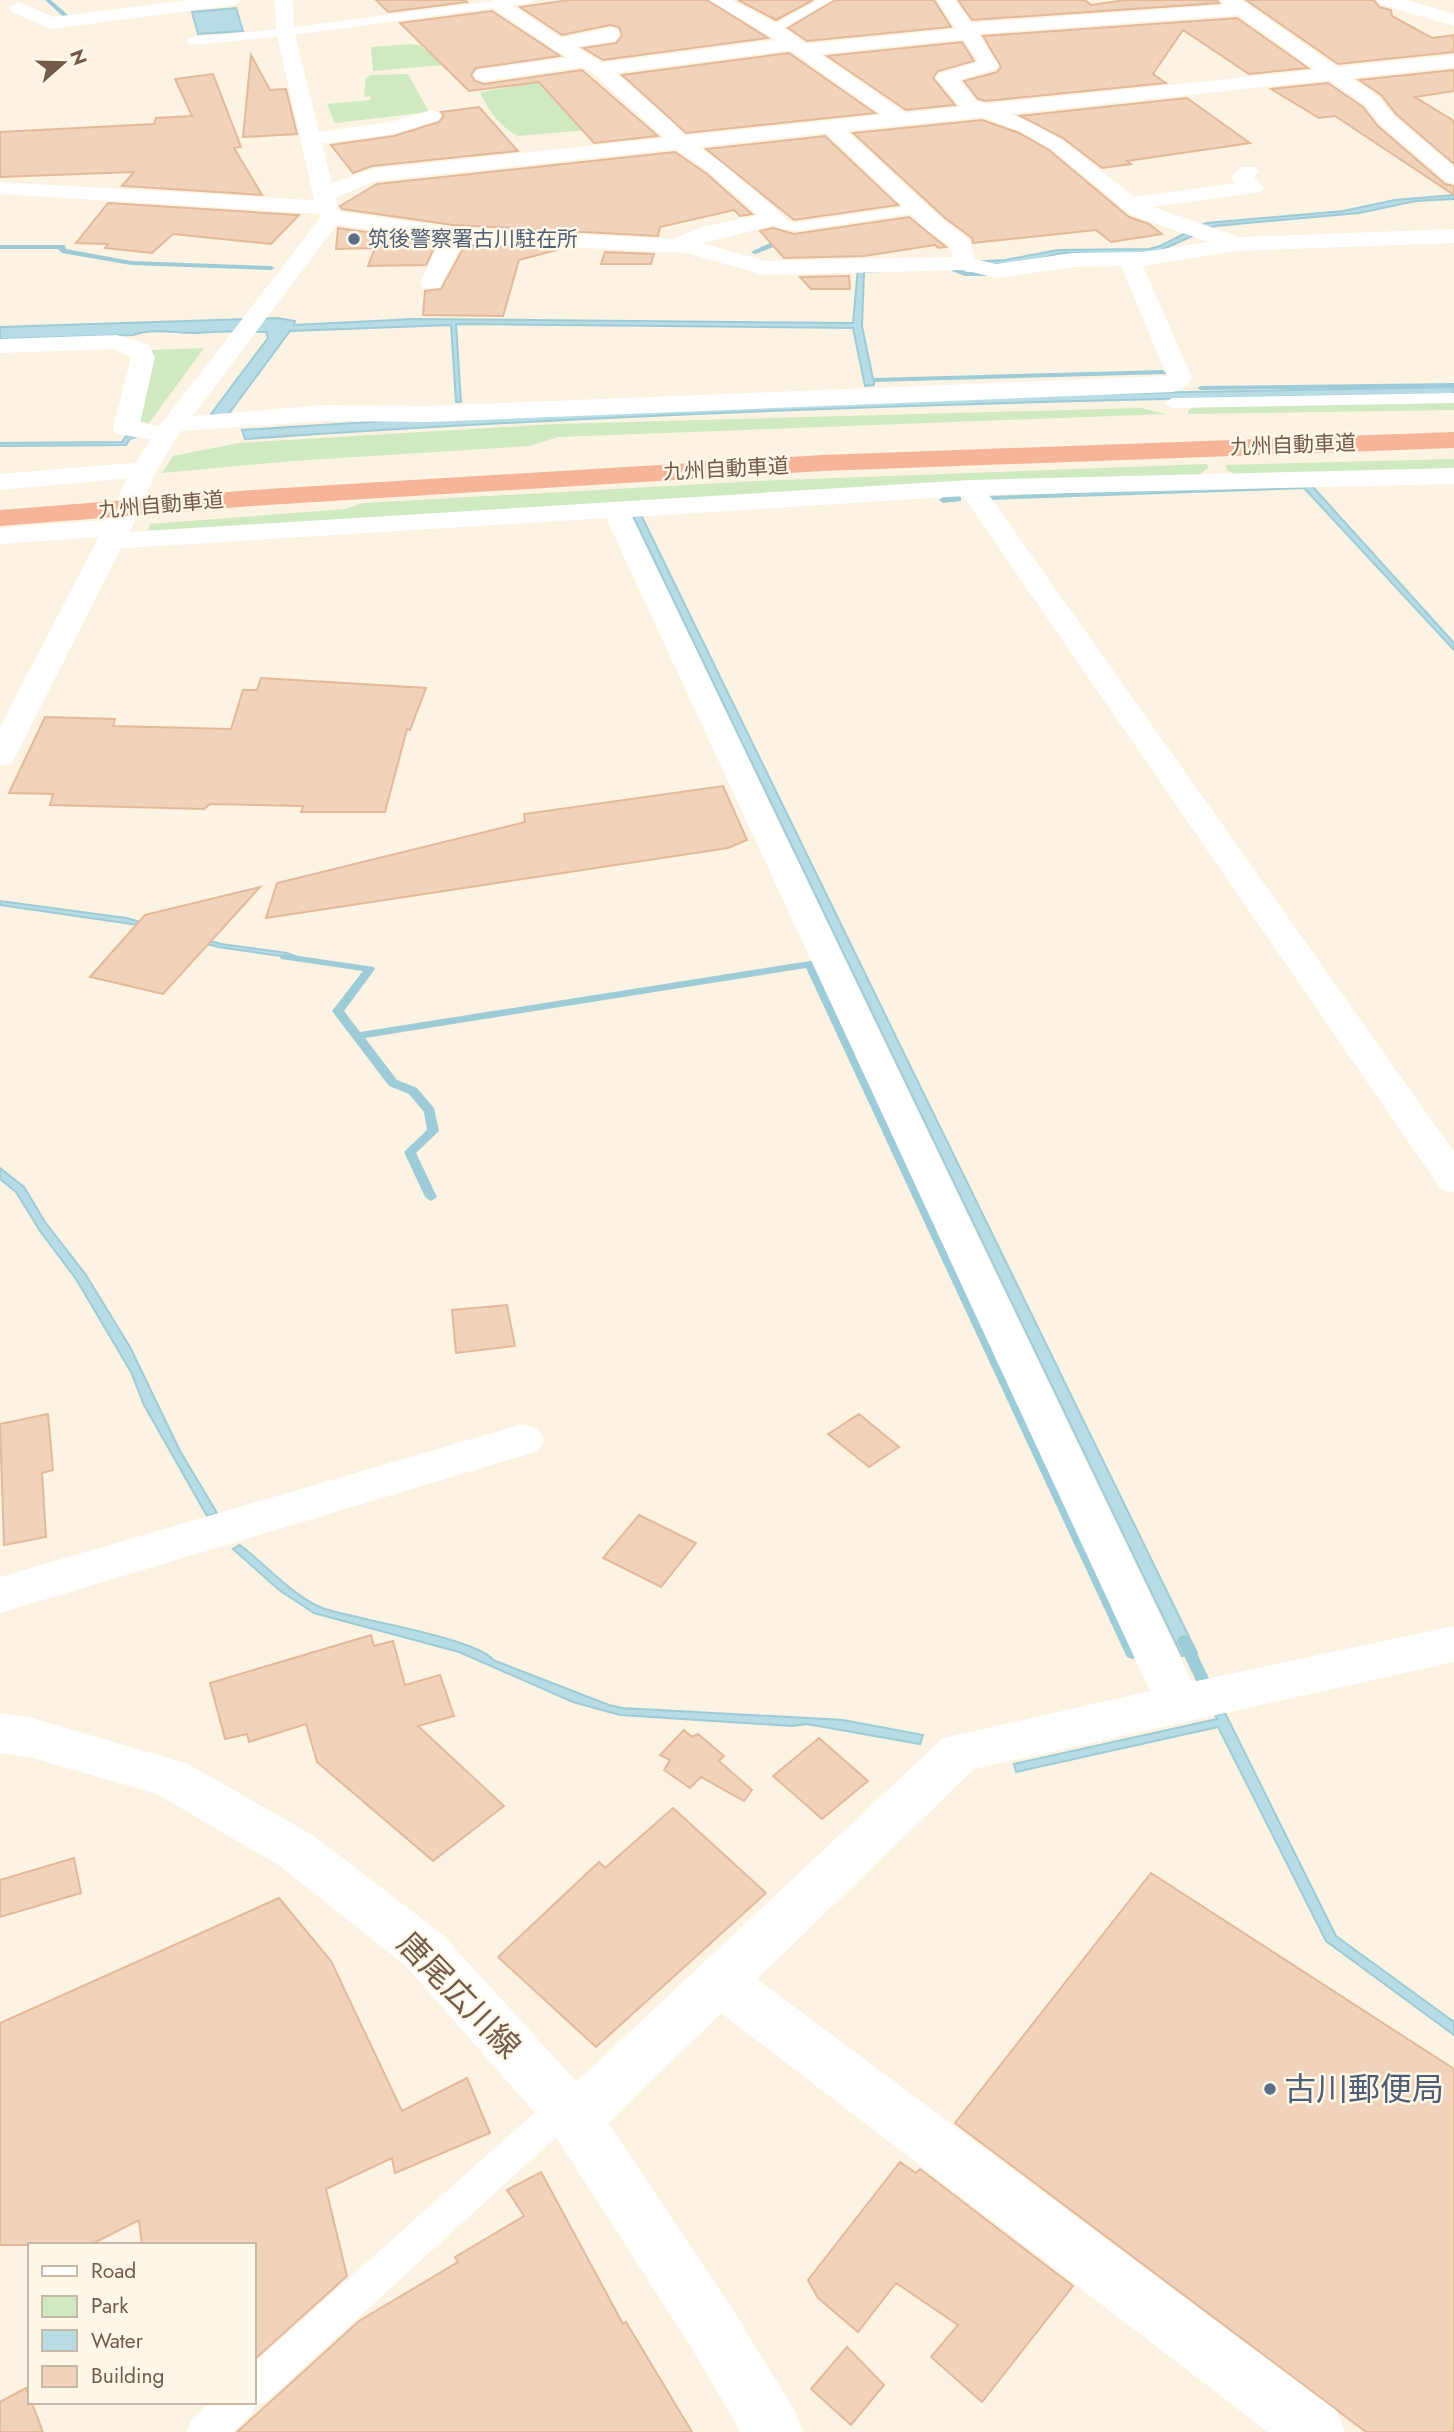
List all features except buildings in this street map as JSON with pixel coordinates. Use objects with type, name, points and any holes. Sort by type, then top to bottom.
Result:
[{"type":"highway","name":"九州自動車道","points":[[0,518],[266,486],[818,442],[1146,429],[1454,421]]},
{"type":"highway","name":"九州自動車道","points":[[0,496],[1454,440]]},
{"type":"street","points":[[18,8],[51,23],[234,0]]},
{"type":"street","points":[[284,0],[285,32],[328,206]]},
{"type":"street","points":[[718,0],[772,29],[901,119]]},
{"type":"street","points":[[946,0],[989,65],[946,78],[969,105],[1027,127],[1057,144],[1139,210],[1236,244]]},
{"type":"street","points":[[1386,0],[1454,20]]},
{"type":"street","points":[[499,4],[536,31],[594,65],[663,124],[679,142],[716,168],[775,218]]},
{"type":"street","points":[[484,75],[1235,4],[1371,101],[1387,120],[1454,178]]},
{"type":"street","points":[[561,44],[607,37],[611,34]]},
{"type":"street","points":[[0,757],[114,534],[163,429],[250,325],[328,206],[372,175],[1454,61]]},
{"type":"street","points":[[312,139],[393,128],[431,116]]},
{"type":"street","points":[[830,126],[918,209],[962,245],[964,263]]},
{"type":"street","points":[[1130,204],[1253,187],[1242,177],[1248,171]]},
{"type":"street","points":[[0,188],[328,206],[455,235],[688,246],[764,268],[964,263],[996,271],[1073,260],[1129,259],[1236,244],[1454,236]]},
{"type":"street","points":[[674,246],[710,232],[775,218]]},
{"type":"street","points":[[431,283],[455,235]]},
{"type":"street","points":[[0,346],[117,342],[138,349],[143,357],[126,429],[163,429],[324,413],[429,414],[1172,385],[1180,378],[1129,259]]},
{"type":"street","points":[[628,420],[1172,404]]},
{"type":"street","points":[[0,482],[144,470]]},
{"type":"street","points":[[0,536],[114,534],[970,488],[1454,476]]},
{"type":"street","points":[[970,488],[1454,1180]]},
{"type":"street","points":[[615,509],[1179,1703]]},
{"type":"street","points":[[0,1595],[523,1440]]},
{"type":"street","points":[[570,2113],[720,1982],[960,1752],[1454,1644]]},
{"type":"street","name":"唐尾広川線","points":[[0,1733],[29,1737],[171,1778],[298,1852],[425,1951],[570,2113],[711,2328],[774,2432]]},
{"type":"street","points":[[720,1982],[1316,2432]]},
{"type":"lane","points":[[191,41],[285,32],[529,0]]},
{"type":"lane","points":[[772,29],[827,0]]},
{"type":"lane","points":[[775,218],[781,224],[794,227],[918,209]]},
{"type":"lane","points":[[1172,404],[1454,398]]},
{"type":"lane","points":[[256,2386],[570,2113]]},
{"type":"lane","points":[[205,2432],[236,2404]]},
{"type":"green space","points":[[411,44],[422,46],[424,50],[435,49],[443,65],[373,71],[371,47]]},
{"type":"green space","points":[[408,74],[429,112],[335,123],[327,104],[371,100],[370,96],[364,97],[366,78],[371,75]]},
{"type":"green space","points":[[545,81],[598,129],[518,136],[505,128],[495,117],[480,92]]},
{"type":"green space","points":[[204,348],[149,423],[139,421],[152,350]]},
{"type":"green space","points":[[1454,399],[1454,410],[1188,414],[1188,410],[1199,405]]},
{"type":"green space","points":[[1141,408],[1166,414],[558,437],[529,446],[292,461],[162,473],[173,456],[239,443],[556,424]]},
{"type":"green space","points":[[1454,459],[1454,470],[1240,477],[1227,470],[1225,465]]},
{"type":"green space","points":[[1207,464],[1208,468],[1196,477],[180,533],[148,530],[150,524],[346,509],[363,503],[758,481]]},
{"type":"water","points":[[236,8],[243,31],[198,34],[192,12]]},
{"type":"water","points":[[1454,195],[1454,199],[1416,201],[1359,213],[1215,226],[1161,250],[1143,254],[1062,253],[1025,262],[864,272],[862,326],[873,379],[1165,373],[874,381],[874,385],[865,386],[853,328],[456,324],[461,402],[456,402],[451,325],[290,331],[227,416],[211,414],[268,338],[266,332],[156,331],[133,335],[0,339],[0,327],[277,318],[295,321],[294,325],[414,319],[853,323],[858,268],[1005,260],[1058,250],[1149,249],[1206,223],[1343,211],[1395,200]]},
{"type":"water","points":[[1454,387],[1454,394],[849,408],[546,421],[245,439],[242,430],[433,418],[1023,395]]},
{"type":"water","points":[[126,436],[138,436],[130,439],[126,445],[0,446],[0,443],[122,442]]},
{"type":"water","points":[[1304,485],[1313,487],[1454,643],[1454,650],[1304,488],[990,497]]},
{"type":"water","points":[[641,515],[1197,1653],[1182,1656],[633,516]]},
{"type":"water","points":[[0,901],[126,918],[221,944],[287,953],[302,959],[218,947],[145,926],[0,905]]},
{"type":"water","points":[[0,1168],[24,1187],[45,1222],[86,1275],[130,1347],[180,1451],[217,1513],[207,1516],[144,1405],[131,1372],[76,1279],[40,1231],[16,1192],[0,1179]]},
{"type":"water","points":[[240,1545],[292,1590],[325,1609],[442,1637],[609,1705],[622,1708],[843,1720],[923,1735],[920,1744],[807,1724],[792,1726],[620,1715],[573,1702],[459,1652],[314,1613],[279,1590],[233,1549]]},
{"type":"water","points":[[1225,1713],[1336,1936],[1454,2022],[1454,2035],[1326,1941],[1218,1727],[1016,1772],[1014,1764],[1217,1719],[1215,1715]]},
{"type":"waterway","points":[[48,0],[68,18],[81,16]]},
{"type":"waterway","points":[[755,252],[773,245],[787,245]]},
{"type":"waterway","points":[[0,247],[62,247],[62,251],[131,263],[271,268]]},
{"type":"waterway","points":[[955,269],[965,274],[994,274]]},
{"type":"waterway","points":[[1201,388],[1454,385]]},
{"type":"waterway","points":[[943,500],[958,499]]},
{"type":"waterway","points":[[285,957],[370,969],[338,1011],[357,1036]]},
{"type":"waterway","points":[[357,1036],[810,964],[1132,1653]]},
{"type":"waterway","points":[[357,1036],[393,1083],[413,1091],[430,1111],[433,1131],[410,1152],[431,1197]]},
{"type":"waterway","points":[[1184,1641],[1209,1693]]},
{"type":"place","name":"筑後警察署古川駐在所","points":[[354,239]]},
{"type":"place","name":"古川郵便局","points":[[1270,2089]]}]
